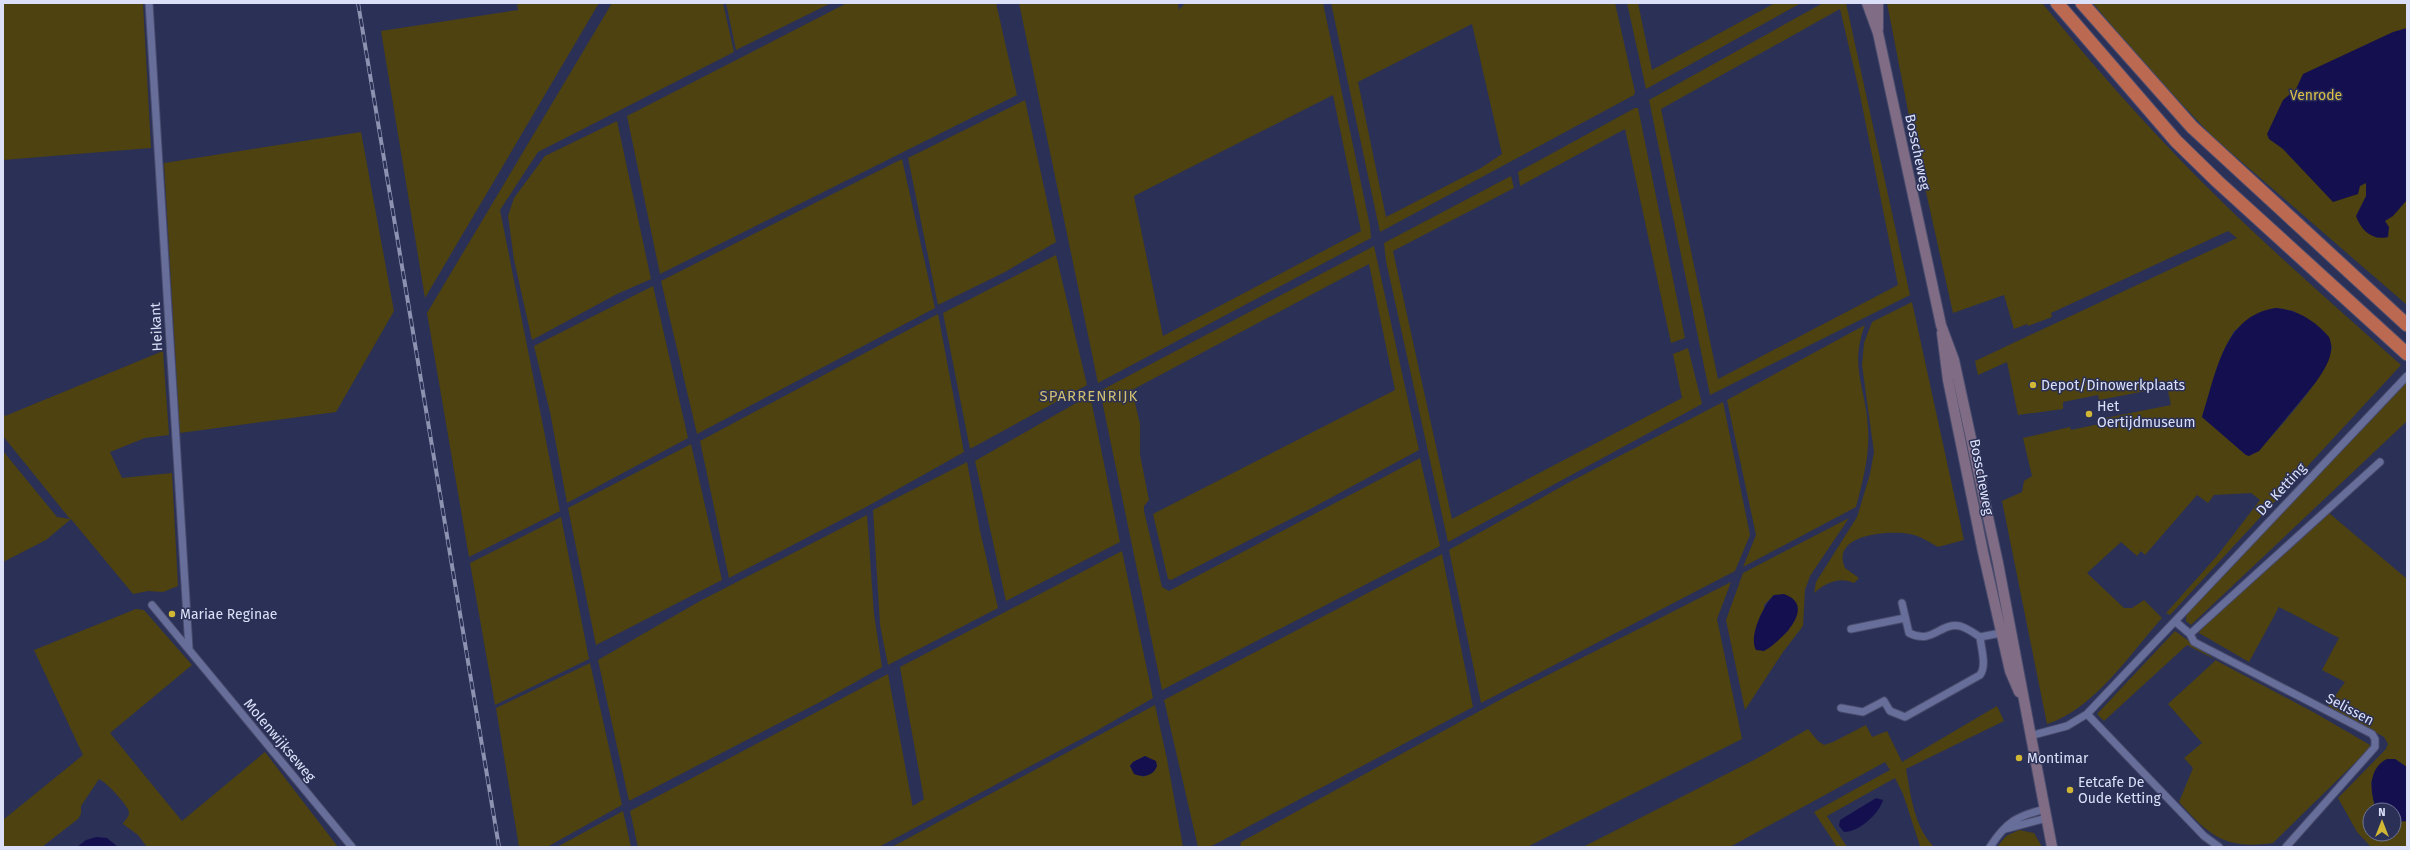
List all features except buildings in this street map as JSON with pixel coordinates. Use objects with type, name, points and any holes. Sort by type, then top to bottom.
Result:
[{"type":"highway","points":[[2057,3],[2192,156],[2407,354]]},
{"type":"highway","points":[[2082,3],[2192,127],[2407,325]]},
{"type":"main road","name":"Bosscheweg","points":[[1867,3],[1878,33],[1941,325],[1954,360],[2006,633],[2010,671],[2023,704],[2052,847]]},
{"type":"main road","name":"Bosscheweg","points":[[1878,3],[1878,33]]},
{"type":"street","name":"Heikant","points":[[149,3],[189,649]]},
{"type":"street","name":"De Ketting","points":[[2030,736],[2067,726],[2087,714],[2176,622],[2407,376]]},
{"type":"street","points":[[2176,622],[2190,634],[2380,462]]},
{"type":"street","points":[[1902,603],[1909,633],[1917,637],[1926,638],[1953,626],[1965,628],[1980,637],[2006,633]]},
{"type":"street","name":"Molenwijkseweg","points":[[152,605],[189,649],[197,662],[352,847]]},
{"type":"street","points":[[1851,629],[1906,618]]},
{"type":"street","name":"Selissen","points":[[2190,634],[2194,642],[2372,734],[2375,739],[2375,747],[2286,847]]},
{"type":"street","points":[[1841,708],[1863,712],[1884,701],[1890,711],[1906,717],[1980,675],[1983,671],[1983,666],[1980,637]]},
{"type":"street","points":[[2087,714],[2204,836],[2219,847]]},
{"type":"street","points":[[1990,847],[2001,830],[2017,817],[2046,813]]},
{"type":"green space","points":[[3,3],[143,3],[151,148],[3,160]]},
{"type":"green space","points":[[517,3],[599,3],[425,298],[381,31],[518,10]]},
{"type":"green space","points":[[612,3],[723,3],[734,52],[538,152],[500,210],[560,511],[469,557],[427,313]]},
{"type":"green space","points":[[726,3],[831,3],[736,50]]},
{"type":"green space","points":[[847,3],[996,3],[1017,95],[660,274],[627,116]]},
{"type":"green space","points":[[1019,3],[1178,3],[1179,10],[1185,3],[1323,3],[1370,226],[1371,238],[1098,383]],"holes":[[[1333,95],[1361,231],[1163,336],[1134,196]]]},
{"type":"green space","points":[[1331,3],[1615,3],[1635,92],[1634,95],[1380,232]],"holes":[[[1472,24],[1502,154],[1481,168],[1386,217],[1358,82]]]},
{"type":"green space","points":[[1627,3],[1638,3],[1652,70],[1775,3],[1801,3],[1646,89]]},
{"type":"green space","points":[[1823,3],[1846,3],[1910,295],[1710,395],[1649,100]],"holes":[[[1840,9],[1859,90],[1898,285],[1718,379],[1661,109]]]},
{"type":"green space","points":[[1887,3],[2042,3],[2117,91],[2195,175],[2271,248],[2401,365],[2170,615],[2166,613],[2217,556],[2260,500],[2251,493],[2214,495],[2208,503],[2197,495],[2145,555],[2141,551],[2137,556],[2121,542],[2087,573],[2124,608],[2132,608],[2144,600],[2162,618],[2110,679],[2095,694],[2064,717],[2047,724],[2002,501],[2022,492],[2024,481],[2032,476],[2023,438],[2070,427],[2071,430],[2104,423],[2105,418],[2171,405],[2166,382],[2150,385],[2151,390],[2099,400],[2098,395],[2063,402],[2063,409],[2018,415],[2007,362],[1978,375],[1975,361],[2237,238],[2228,231],[2051,313],[2052,317],[2028,326],[2027,324],[2014,329],[2004,295],[1953,313],[1909,116]],"holes":[[[2276,308],[2294,311],[2332,346],[2328,359],[2322,373],[2302,401],[2259,451],[2246,455],[2202,417],[2223,352],[2234,331]]]},
{"type":"green space","name":"Venrode","points":[[2093,3],[2407,3],[2407,305],[2214,138],[2141,61]]},
{"type":"green space","points":[[1025,100],[1056,242],[1005,272],[938,305],[908,158]]},
{"type":"green space","points":[[1635,108],[1638,108],[1685,338],[1671,343],[1625,129],[1520,186],[1518,172]]},
{"type":"green space","points":[[617,121],[651,279],[617,294],[532,340],[514,260],[508,216],[514,198],[545,156]]},
{"type":"green space","points":[[361,132],[394,311],[336,412],[180,433],[164,163]]},
{"type":"green space","points":[[902,159],[935,308],[697,434],[661,281]]},
{"type":"green space","points":[[1511,176],[1514,188],[1393,251],[1452,519],[1682,398],[1673,354],[1688,348],[1702,404],[1448,542],[1386,261],[1384,243]]},
{"type":"green space","points":[[1374,246],[1419,450],[1312,508],[1171,580],[1168,579],[1153,514],[1395,390],[1369,264],[1132,390],[1140,424],[1140,455],[1149,500],[1144,506],[1144,511],[1162,587],[1169,591],[1420,458],[1440,546],[1162,690],[1100,391]]},
{"type":"green space","points":[[1056,255],[1087,385],[970,449],[943,313]]},
{"type":"green space","points":[[653,286],[688,438],[567,503],[550,412],[534,346]]},
{"type":"green space","points":[[1912,302],[1964,540],[1938,547],[1910,534],[1889,533],[1864,537],[1853,541],[1846,548],[1843,557],[1845,568],[1859,578],[1854,583],[1838,580],[1823,586],[1814,593],[1816,582],[1857,517],[1870,474],[1874,452],[1862,365],[1864,343],[1872,322]]},
{"type":"green space","points":[[938,314],[964,452],[866,507],[729,578],[700,441]]},
{"type":"green space","points":[[1865,325],[1860,340],[1858,366],[1867,414],[1868,448],[1856,507],[1743,567],[1756,535],[1727,400]]},
{"type":"green space","points":[[163,351],[169,435],[145,438],[110,452],[122,478],[172,473],[178,586],[163,592],[148,591],[133,594],[71,519],[46,540],[3,562],[3,451],[57,517],[70,519],[3,436],[3,414],[5,416]]},
{"type":"green space","points":[[2407,379],[2407,421],[2191,625],[2186,621],[2187,609]]},
{"type":"green space","points":[[1090,395],[1120,542],[1006,601],[975,461]]},
{"type":"green space","points":[[1723,402],[1750,535],[1735,571],[1481,703],[1449,550],[1566,484]]},
{"type":"green space","points":[[691,444],[722,580],[596,645],[568,508]]},
{"type":"green space","points":[[967,462],[980,531],[998,608],[888,665],[880,625],[873,510]]},
{"type":"green space","points":[[2329,513],[2407,579],[2407,767],[2395,759],[2371,781],[2374,802],[2362,802],[2362,837],[2357,832],[2338,798],[2386,749],[2388,744],[2384,737],[2328,706],[2345,682],[2322,670],[2339,638],[2279,607],[2249,662],[2199,633],[2201,629]]},
{"type":"green space","points":[[867,515],[874,614],[882,667],[820,702],[629,801],[598,660],[700,601]]},
{"type":"green space","points":[[561,517],[589,659],[495,705],[470,563]]},
{"type":"green space","points":[[1849,518],[1810,576],[1805,590],[1803,626],[1783,652],[1745,710],[1726,620],[1743,573]],"holes":[[[1774,595],[1789,630],[1768,649],[1764,605]]]},
{"type":"green space","points":[[1122,551],[1153,698],[1098,730],[879,847],[638,847],[630,811],[888,674],[913,806],[924,799],[900,667]]},
{"type":"green space","points":[[1442,554],[1473,707],[1210,847],[1198,847],[1164,700]]},
{"type":"green space","points":[[1731,582],[1717,619],[1742,739],[1527,847],[1240,847],[1241,842],[1507,696]]},
{"type":"green space","points":[[136,609],[144,610],[192,665],[110,733],[182,821],[265,752],[338,847],[147,847],[138,835],[123,824],[129,815],[126,805],[99,779],[81,806],[81,814],[78,819],[42,847],[3,847],[3,820],[83,755],[34,650]]},
{"type":"green space","points":[[2175,631],[2215,659],[2187,645],[2104,721],[2097,714]]},
{"type":"green space","points":[[2216,660],[2315,713],[2370,745],[2369,749],[2273,843],[2256,845],[2242,844],[2219,838],[2199,823],[2179,802],[2193,768],[2184,758],[2202,743],[2168,704]]},
{"type":"green space","points":[[590,663],[622,805],[547,847],[519,847],[496,708]]},
{"type":"green space","points":[[1155,705],[1167,759],[1183,847],[892,847]],"holes":[[[1145,756],[1155,771],[1143,777],[1130,766],[1133,762]]]},
{"type":"green space","points":[[1997,706],[2004,721],[1906,769],[1914,811],[1927,839],[1934,847],[1920,846],[1903,794],[1895,778],[1827,816],[1847,847],[1837,847],[1814,812],[1890,770],[1885,762],[1730,847],[1583,847],[1756,759],[1808,729],[1818,741],[1824,745],[1866,725],[1872,737],[1887,731],[1902,762]]},
{"type":"green space","points":[[623,811],[631,847],[557,847]]},
{"type":"green space","points":[[2402,821],[2407,821],[2407,847],[2371,847],[2366,842],[2402,842]]},
{"type":"green space","points":[[2019,830],[2034,833],[2042,847],[1997,847],[2006,836]]},
{"type":"shaded area","points":[[2407,28],[2407,200],[2393,216],[2385,221],[2389,227],[2388,237],[2382,238],[2372,236],[2364,230],[2356,216],[2366,196],[2366,183],[2360,186],[2358,194],[2333,202],[2283,149],[2269,139],[2267,134],[2283,100],[2296,89],[2303,74],[2393,32]]},
{"type":"shaded area","points":[[2276,308],[2292,311],[2306,317],[2318,326],[2329,337],[2331,343],[2330,355],[2326,366],[2316,382],[2259,451],[2249,456],[2202,417],[2224,349],[2233,334],[2244,322],[2258,313]]},
{"type":"shaded area","points":[[1784,594],[1794,599],[1798,607],[1797,615],[1793,623],[1787,632],[1771,646],[1764,651],[1756,650],[1754,637],[1758,621],[1762,613],[1774,595]]},
{"type":"shaded area","points":[[1145,756],[1156,761],[1157,766],[1151,774],[1141,776],[1134,774],[1130,766],[1133,762]]},
{"type":"shaded area","points":[[2387,759],[2395,759],[2407,767],[2407,821],[2402,821],[2402,802],[2374,802],[2372,789],[2373,775],[2376,768]]},
{"type":"shaded area","points":[[1876,798],[1883,800],[1873,816],[1862,826],[1844,832],[1839,826],[1840,820]]},
{"type":"shaded area","points":[[96,837],[107,838],[118,847],[77,847],[86,840]]},
{"type":"railway","points":[[358,3],[499,847]]},
{"type":"place","name":"Depot/Dinowerkplaats","points":[[2033,385]]},
{"type":"place","name":"Het Oertijdmuseum","points":[[2089,414]]},
{"type":"place","name":"Mariae Reginae","points":[[172,614]]},
{"type":"place","name":"Montimar","points":[[2019,758]]},
{"type":"place","name":"Eetcafe De Oude Ketting","points":[[2070,790]]},
{"type":"district","name":"SPARRENRIJK","points":[[1089,396]]}]
